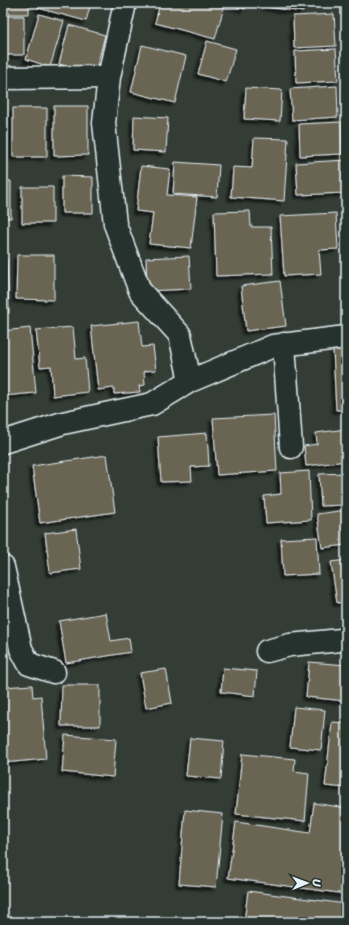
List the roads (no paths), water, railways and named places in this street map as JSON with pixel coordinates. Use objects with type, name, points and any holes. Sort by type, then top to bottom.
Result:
[{"type":"street","points":[[125,3],[109,77],[104,123],[115,224],[140,291],[180,335],[190,380]]},
{"type":"street","points":[[3,78],[109,77]]},
{"type":"street","points":[[3,442],[63,423],[152,404],[190,380],[273,346],[346,337]]},
{"type":"street","points":[[284,344],[291,447]]},
{"type":"street","points":[[3,567],[21,649],[29,664],[54,672]]},
{"type":"street","points":[[267,651],[290,645],[346,640]]}]
